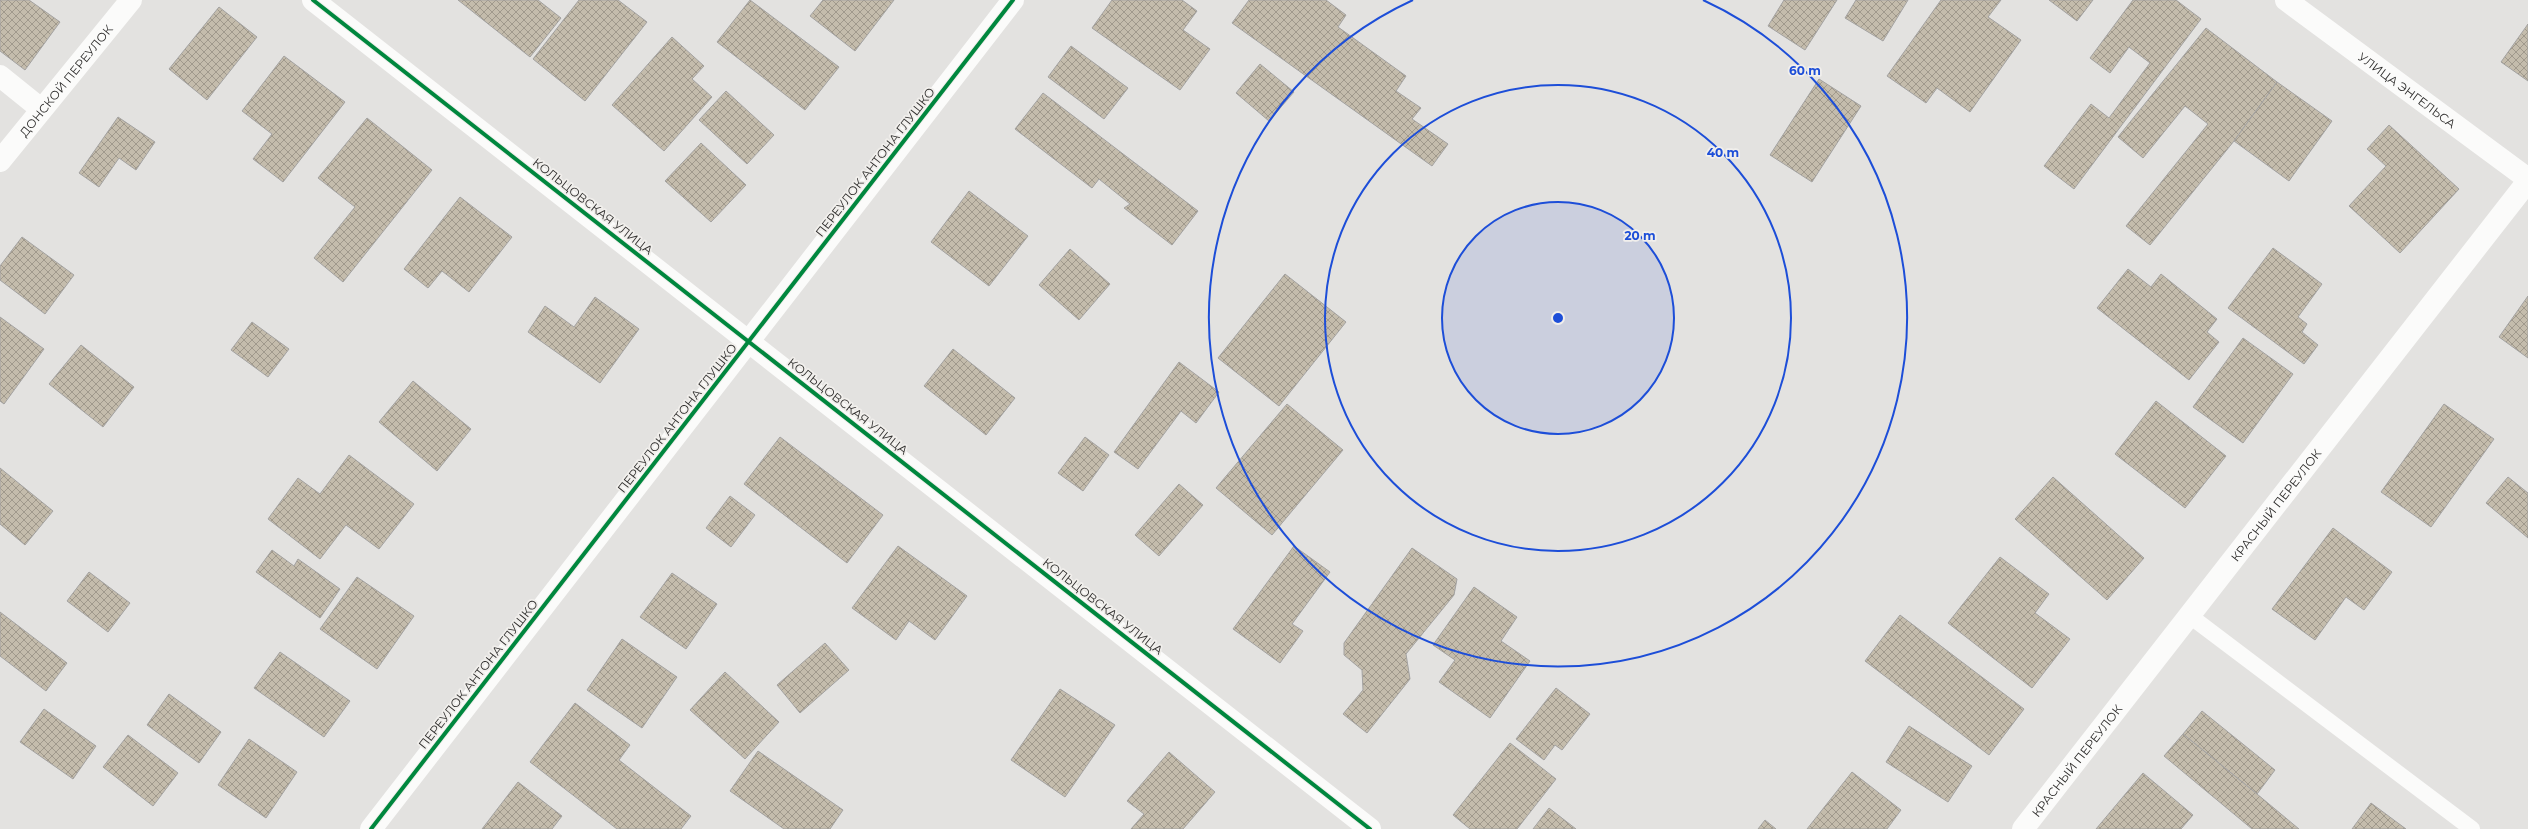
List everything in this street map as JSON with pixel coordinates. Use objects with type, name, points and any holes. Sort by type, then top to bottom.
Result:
[{"type":"street","name":"ДОНСКОЙ ПЕРЕУЛОК","points":[[0,160],[131,0]]},
{"type":"street","name":"КОЛЬЦОВСКАЯ УЛИЦА","points":[[313,0],[1370,829]]},
{"type":"street","name":"ПЕРЕУЛОК АНТОНА ГЛУШКО","points":[[370,829],[750,342],[1013,0]]},
{"type":"street","name":"УЛИЦА ЭНГЕЛЬСА","points":[[2286,0],[2528,180]]},
{"type":"street","points":[[0,76],[41,109]]},
{"type":"street","name":"КРАСНЫЙ ПЕРЕУЛОК","points":[[2023,829],[2528,180]]},
{"type":"lane","points":[[2190,616],[2472,829]]},
{"type":"building","points":[[0,0],[29,0],[60,22],[25,70],[0,51]]},
{"type":"building","points":[[458,0],[538,0],[561,18],[530,57]]},
{"type":"building","points":[[579,0],[618,0],[647,22],[585,101],[533,59]]},
{"type":"building","points":[[750,0],[839,67],[805,110],[717,42]]},
{"type":"building","points":[[823,0],[894,0],[855,51],[810,16]]},
{"type":"building","points":[[1112,0],[1182,0],[1197,11],[1183,30],[1210,49],[1180,90],[1092,28]]},
{"type":"building","points":[[1249,0],[1326,0],[1346,15],[1338,27],[1406,76],[1396,91],[1421,108],[1412,119],[1448,144],[1432,166],[1232,23]]},
{"type":"building","points":[[1784,0],[1837,0],[1805,50],[1768,26]]},
{"type":"building","points":[[1856,0],[1908,0],[1883,41],[1845,18]]},
{"type":"building","points":[[1941,0],[2001,0],[1988,17],[2021,40],[1970,112],[1937,88],[1926,103],[1887,76]]},
{"type":"building","points":[[2049,0],[2093,0],[2077,21]]},
{"type":"building","points":[[2133,0],[2176,0],[2201,19],[2074,189],[2044,166],[2091,104],[2109,118],[2150,63],[2129,47],[2110,73],[2090,58]]},
{"type":"building","points":[[219,7],[257,37],[207,100],[169,69]]},
{"type":"building","points":[[2528,24],[2528,81],[2501,62]]},
{"type":"building","points":[[2206,28],[2277,82],[2234,141],[2150,245],[2126,226],[2208,124],[2185,106],[2143,158],[2118,137]]},
{"type":"building","points":[[672,37],[704,66],[692,79],[712,97],[664,151],[612,105]]},
{"type":"building","points":[[1071,46],[1128,88],[1104,119],[1048,77]]},
{"type":"building","points":[[284,56],[345,102],[283,182],[253,159],[272,134],[242,111]]},
{"type":"building","points":[[1260,64],[1294,92],[1269,121],[1236,93]]},
{"type":"building","points":[[1819,79],[1861,106],[1812,182],[1770,155]]},
{"type":"building","points":[[2277,82],[2332,121],[2289,181],[2234,141]]},
{"type":"building","points":[[726,91],[774,135],[747,164],[699,120]]},
{"type":"building","points":[[1043,93],[1198,211],[1172,245],[1124,208],[1130,204],[1099,179],[1092,188],[1015,129]]},
{"type":"building","points":[[118,117],[155,142],[136,170],[119,158],[99,187],[79,173]]},
{"type":"building","points":[[367,118],[432,170],[343,282],[314,258],[355,207],[318,178]]},
{"type":"building","points":[[2389,125],[2459,189],[2400,253],[2349,206],[2386,166],[2367,149]]},
{"type":"building","points":[[701,143],[746,185],[711,222],[665,181]]},
{"type":"building","points":[[969,191],[1028,236],[989,286],[931,242]]},
{"type":"building","points":[[460,197],[512,237],[469,292],[442,271],[428,288],[404,269]]},
{"type":"building","points":[[22,237],[74,275],[45,314],[0,280],[0,266]]},
{"type":"building","points":[[2273,248],[2322,284],[2298,317],[2307,324],[2302,332],[2318,345],[2304,364],[2228,308]]},
{"type":"building","points":[[1070,249],[1110,284],[1079,320],[1039,285]]},
{"type":"building","points":[[2128,269],[2151,287],[2161,274],[2217,319],[2207,332],[2219,342],[2189,380],[2097,308]]},
{"type":"building","points":[[1285,274],[1346,322],[1279,406],[1218,358]]},
{"type":"building","points":[[2528,296],[2528,358],[2499,337]]},
{"type":"building","points":[[595,297],[639,329],[600,383],[528,332],[545,306],[574,327]]},
{"type":"building","points":[[0,317],[44,349],[4,404],[0,401]]},
{"type":"building","points":[[252,322],[289,349],[268,377],[231,350]]},
{"type":"building","points":[[2243,338],[2293,374],[2243,443],[2193,407]]},
{"type":"building","points":[[81,345],[134,387],[103,427],[49,384]]},
{"type":"building","points":[[953,349],[1015,398],[986,435],[924,386]]},
{"type":"building","points":[[1179,362],[1219,392],[1196,423],[1181,411],[1138,469],[1114,452]]},
{"type":"building","points":[[413,381],[471,429],[437,471],[379,422]]},
{"type":"building","points":[[2156,401],[2226,456],[2185,508],[2115,454]]},
{"type":"building","points":[[1287,404],[1343,450],[1272,535],[1216,488]]},
{"type":"building","points":[[2444,404],[2494,439],[2431,527],[2381,492]]},
{"type":"building","points":[[780,437],[883,515],[847,563],[744,484]]},
{"type":"building","points":[[1085,437],[1109,455],[1083,491],[1058,473]]},
{"type":"building","points":[[349,455],[414,504],[379,549],[346,525],[320,559],[268,519],[298,478],[320,494]]},
{"type":"building","points":[[0,468],[53,511],[25,545],[0,524]]},
{"type":"building","points":[[2053,477],[2144,558],[2107,600],[2015,519]]},
{"type":"building","points":[[2508,477],[2528,493],[2528,538],[2486,503]]},
{"type":"building","points":[[1179,484],[1203,505],[1159,556],[1135,535]]},
{"type":"building","points":[[730,496],[755,515],[731,547],[706,528]]},
{"type":"building","points":[[2333,528],[2392,572],[2364,610],[2346,597],[2315,640],[2272,609]]},
{"type":"building","points":[[898,546],[967,596],[935,640],[909,621],[896,640],[852,608]]},
{"type":"building","points":[[1294,546],[1330,572],[1292,624],[1303,631],[1280,663],[1233,629]]},
{"type":"building","points":[[1412,548],[1457,579],[1454,595],[1406,654],[1410,679],[1367,733],[1343,714],[1363,690],[1362,670],[1344,655],[1344,643]]},
{"type":"building","points":[[272,550],[294,566],[298,559],[340,589],[320,618],[256,572]]},
{"type":"building","points":[[2000,557],[2049,594],[2035,613],[2070,639],[2032,688],[1948,623]]},
{"type":"building","points":[[89,572],[130,603],[108,632],[67,601]]},
{"type":"building","points":[[672,573],[717,604],[686,649],[640,617]]},
{"type":"building","points":[[357,577],[414,616],[377,669],[320,629]]},
{"type":"building","points":[[1474,587],[1517,617],[1501,641],[1530,661],[1490,718],[1439,682],[1455,660],[1433,645]]},
{"type":"building","points":[[0,612],[67,663],[46,691],[0,656]]},
{"type":"building","points":[[1900,615],[2024,709],[1989,755],[1865,661]]},
{"type":"building","points":[[622,639],[677,677],[642,728],[587,690]]},
{"type":"building","points":[[825,643],[849,670],[800,713],[777,685]]},
{"type":"building","points":[[280,652],[350,701],[324,737],[254,688]]},
{"type":"building","points":[[725,672],[779,722],[745,759],[690,710]]},
{"type":"building","points":[[1556,688],[1590,714],[1562,750],[1555,745],[1544,760],[1516,739]]},
{"type":"building","points":[[1060,689],[1115,725],[1065,797],[1011,760]]},
{"type":"building","points":[[169,694],[221,732],[199,763],[147,725]]},
{"type":"building","points":[[575,703],[630,745],[619,760],[691,816],[681,829],[617,829],[530,762]]},
{"type":"building","points":[[44,709],[96,746],[73,779],[20,742]]},
{"type":"building","points":[[2202,711],[2275,770],[2257,794],[2183,734]]},
{"type":"building","points":[[1909,726],[1972,766],[1948,802],[1886,762]]},
{"type":"building","points":[[2183,734],[2299,829],[2252,829],[2164,756]]},
{"type":"building","points":[[128,735],[178,773],[153,806],[103,767]]},
{"type":"building","points":[[249,739],[297,772],[266,818],[218,785]]},
{"type":"building","points":[[1510,743],[1556,779],[1517,829],[1470,829],[1453,815]]},
{"type":"building","points":[[758,751],[843,810],[830,829],[784,829],[730,791]]},
{"type":"building","points":[[1169,752],[1215,792],[1183,829],[1131,829],[1144,814],[1127,801]]},
{"type":"building","points":[[1852,772],[1901,810],[1887,829],[1807,829]]},
{"type":"building","points":[[2143,773],[2193,815],[2181,829],[2096,829]]},
{"type":"building","points":[[518,782],[562,816],[552,829],[482,829]]},
{"type":"building","points":[[2371,803],[2406,829],[2352,829]]},
{"type":"building","points":[[1549,808],[1576,829],[1533,829]]},
{"type":"building","points":[[1765,820],[1776,829],[1758,829]]},
{"type":"cycle path","points":[[313,0],[1370,829]]},
{"type":"cycle path","points":[[371,829],[1013,0]]}]
